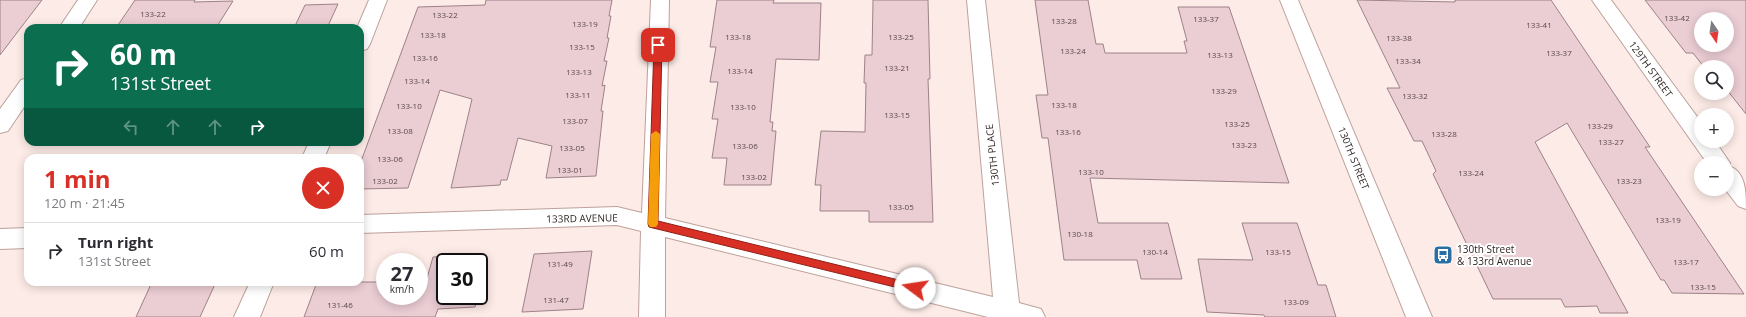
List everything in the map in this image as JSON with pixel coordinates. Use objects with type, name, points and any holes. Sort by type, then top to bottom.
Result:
[{"type":"street","points":[[71,24],[88,0]]},
{"type":"street","points":[[364,34],[378,0]]},
{"type":"street","points":[[652,317],[653,224],[660,0]]},
{"type":"street","name":"130TH PLACE","points":[[976,0],[1007,310]]},
{"type":"street","name":"130TH STREET","points":[[1289,0],[1419,317]]},
{"type":"street","name":"129TH STREET","points":[[1601,0],[1694,128]]},
{"type":"street","points":[[0,125],[24,91]]},
{"type":"street","points":[[1734,184],[1746,200]]},
{"type":"street","name":"133RD AVENUE","points":[[364,224],[617,216],[1032,317]]},
{"type":"street","points":[[0,239],[24,238]]},
{"type":"street","points":[[248,317],[260,286]]},
{"type":"building","points":[[0,0],[42,0],[0,55]]},
{"type":"building","points":[[135,0],[195,0],[194,2],[233,1],[219,24],[119,24]]},
{"type":"building","points":[[486,0],[612,0],[607,38],[609,38],[604,61],[607,61],[602,86],[605,85],[601,111],[603,111],[596,176],[546,178],[552,146],[518,138],[507,180],[501,180],[500,185],[451,188],[472,99],[440,90],[408,188],[364,189],[364,154],[418,7],[485,5]]},
{"type":"building","points":[[717,0],[774,0],[773,3],[821,3],[819,60],[776,59],[770,122],[773,122],[772,131],[776,131],[771,185],[724,185],[727,158],[712,158],[718,119],[712,119],[718,82],[710,82],[716,47],[710,47]]},
{"type":"building","points":[[873,0],[928,0],[930,79],[928,79],[933,222],[869,222],[869,211],[820,211],[821,185],[815,185],[821,131],[865,132],[865,55],[872,55]]},
{"type":"building","points":[[1035,0],[1088,0],[1096,44],[1103,44],[1105,53],[1187,53],[1184,41],[1187,41],[1178,7],[1229,7],[1289,183],[1090,178],[1098,223],[1168,223],[1182,279],[1141,279],[1137,260],[1064,260],[1048,138],[1042,138],[1036,95],[1048,95]]},
{"type":"building","points":[[1357,0],[1455,2],[1455,0],[1551,0],[1650,147],[1645,147],[1744,294],[1672,293],[1664,280],[1661,280],[1567,123],[1535,142],[1628,313],[1600,313],[1597,306],[1565,307],[1561,299],[1493,299],[1433,174],[1436,171],[1422,141],[1414,141],[1387,88],[1400,88]]},
{"type":"building","points":[[1645,0],[1746,0],[1746,114],[1734,99],[1734,60],[1698,60],[1693,53],[1686,53]]},
{"type":"building","points":[[338,4],[329,24],[296,24],[305,5]]},
{"type":"building","points":[[1242,223],[1297,223],[1318,285],[1326,285],[1336,317],[1265,317],[1264,315],[1207,312],[1198,259],[1253,260]]},
{"type":"building","points":[[592,251],[583,309],[522,312],[534,254]]},
{"type":"building","points":[[433,257],[436,257],[436,305],[476,305],[475,307],[438,309],[435,317],[304,317],[316,286],[364,286],[364,282],[376,282],[376,305],[428,305],[428,275]]},
{"type":"building","points":[[150,286],[214,286],[200,317],[136,317]]},
{"type":"slow traffic","points":[[653,224],[656,134]]},
{"type":"place","name":"130th Street & 133rd Avenue","points":[[1443,255]]},
{"type":"route","points":[[658,45],[653,224],[915,288]]}]
